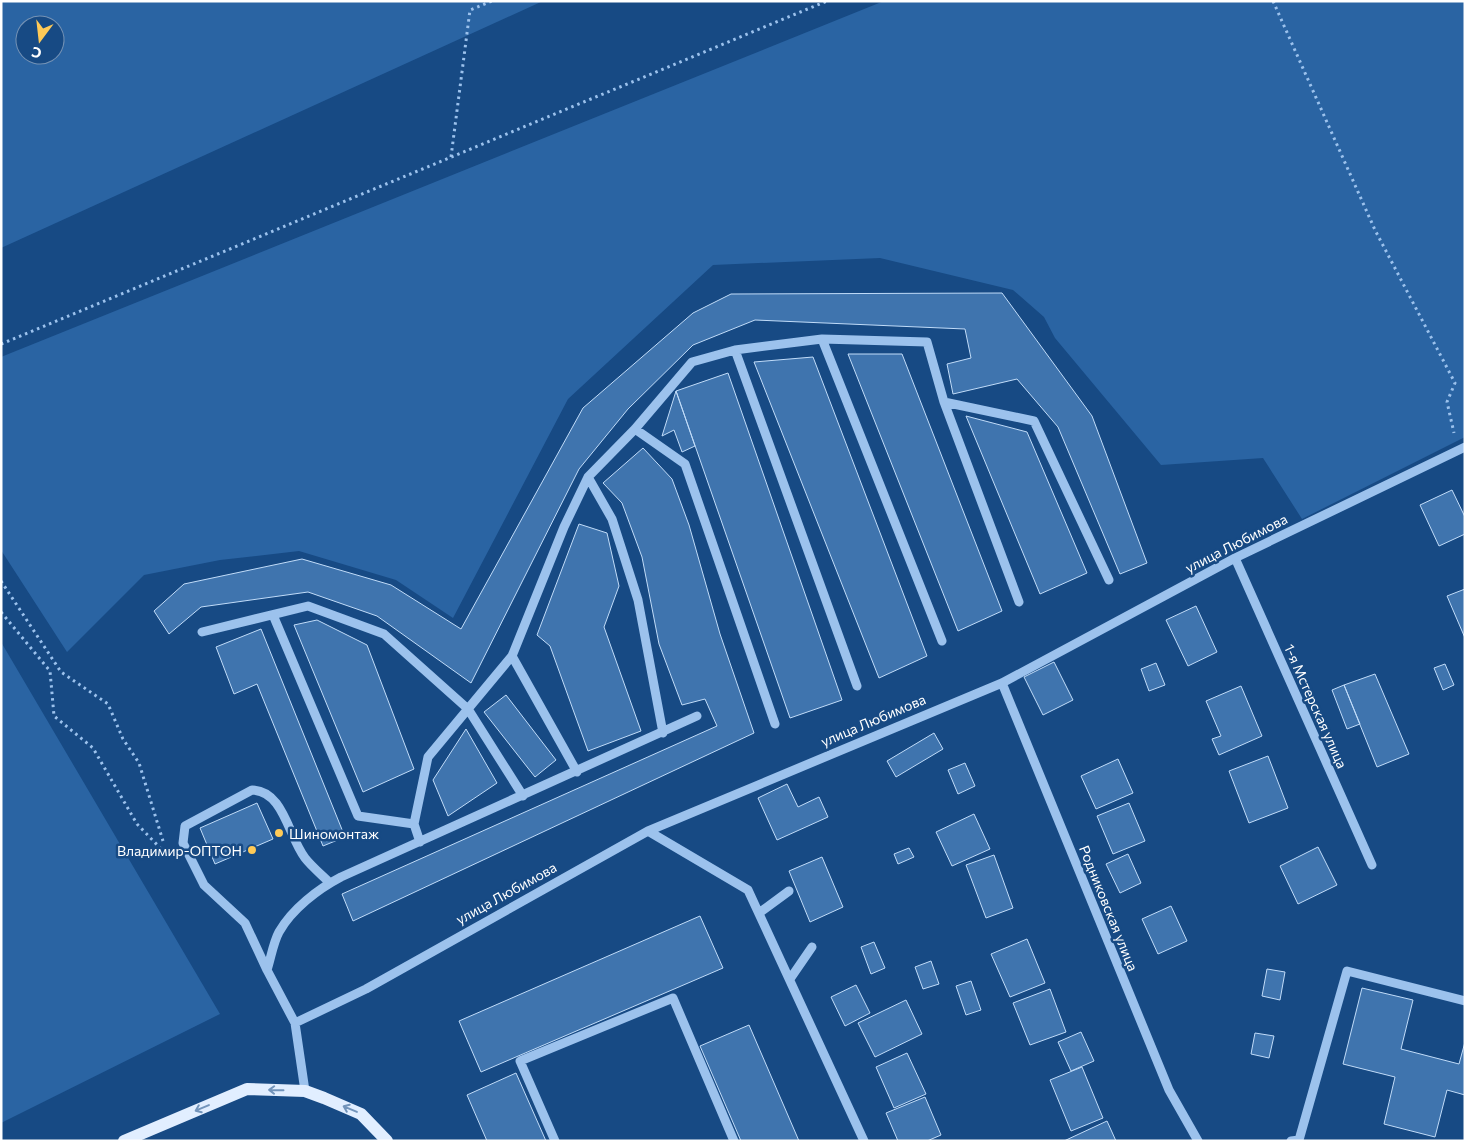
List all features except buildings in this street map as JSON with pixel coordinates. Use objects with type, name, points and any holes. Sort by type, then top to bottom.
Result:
[{"type":"main road","points":[[124,1141],[247,1090],[305,1091],[361,1114],[386,1141]]},
{"type":"street","points":[[822,339],[942,641]]},
{"type":"street","points":[[420,842],[414,824],[428,757],[512,656],[564,527],[588,477],[636,428],[692,362],[735,350],[822,339],[927,342],[944,402],[1019,602]]},
{"type":"street","points":[[735,350],[857,686]]},
{"type":"street","points":[[944,402],[1034,421],[1108,580]]},
{"type":"street","points":[[636,428],[685,464],[775,724]]},
{"type":"street","name":"улица Любимова","points":[[296,1023],[366,989],[648,831],[1002,683],[1235,558],[1462,449]]},
{"type":"street","points":[[588,477],[612,519],[638,600],[663,733]]},
{"type":"street","name":"1-я Мстерская улица","points":[[1235,558],[1372,865]]},
{"type":"street","points":[[202,632],[308,606],[384,634],[468,709],[522,796]]},
{"type":"street","points":[[273,615],[358,816],[414,824]]},
{"type":"street","points":[[512,656],[577,772]]},
{"type":"street","name":"Родниковская улица","points":[[1002,683],[1170,1090],[1198,1141]]},
{"type":"street","points":[[267,970],[278,933],[301,905],[330,883],[697,716]]},
{"type":"street","points":[[305,1091],[296,1023],[267,970],[245,923],[204,885],[184,843],[185,826],[252,790],[262,790],[273,796],[304,857],[330,883]]},
{"type":"street","points":[[648,831],[748,890],[864,1141]]},
{"type":"street","points":[[759,913],[789,891]]},
{"type":"street","points":[[790,979],[812,947]]},
{"type":"street","points":[[1298,1140],[1347,971],[1465,1001]]},
{"type":"street","points":[[555,1141],[520,1061],[673,998],[734,1141]]},
{"type":"path","points":[[451,157],[470,10],[492,1]]},
{"type":"path","points":[[1,344],[826,1]]},
{"type":"path","points":[[1273,1],[1375,230],[1455,383],[1447,402],[1462,449]]},
{"type":"path","points":[[1,581],[60,672],[108,704],[123,739],[139,763],[148,796],[170,857],[137,824],[93,748],[54,716],[50,671],[1,612]]},
{"type":"shaded area","points":[[1,1],[543,1],[1,248]]},
{"type":"shaded area","points":[[884,1],[1465,1],[1465,437],[1302,519],[1263,458],[1161,465],[1055,338],[1044,317],[1013,290],[880,258],[713,265],[568,399],[453,618],[396,580],[299,551],[220,560],[144,575],[67,652],[1,550],[1,357]]},
{"type":"shaded area","points":[[1,642],[220,1014],[1,1123]]},
{"type":"place","name":"Шиномонтаж","points":[[279,833]]},
{"type":"place","name":"Владимир-ОПТОН","points":[[252,850]]}]
